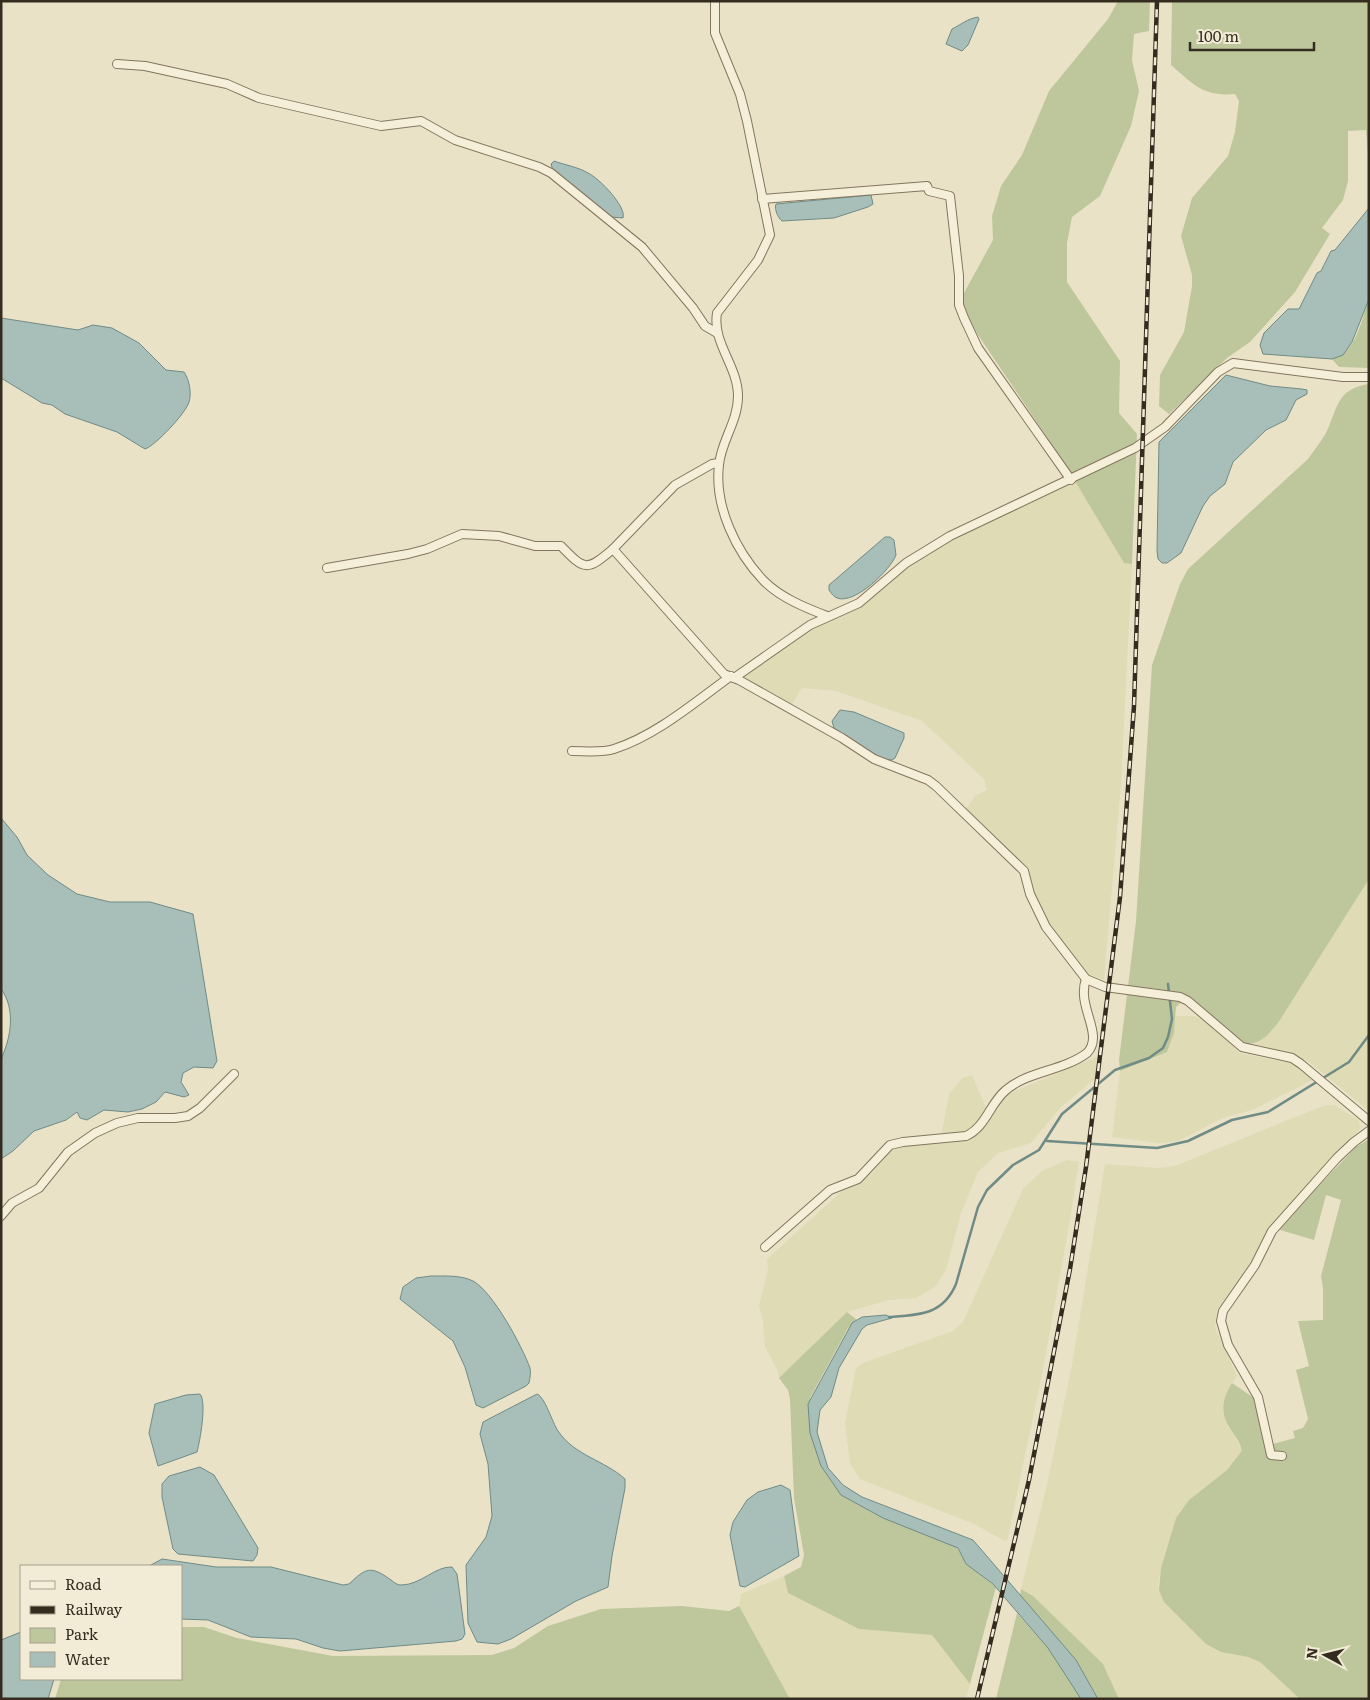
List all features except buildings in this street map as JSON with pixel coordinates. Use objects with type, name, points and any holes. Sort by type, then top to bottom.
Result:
[{"type":"street","points":[[715,1],[715,33],[742,103],[770,235],[758,260],[718,309],[718,333],[735,373],[738,396],[731,430],[719,462],[723,514],[741,549],[769,586],[806,608],[827,616]]},
{"type":"street","points":[[117,64],[145,66],[227,84],[259,98],[381,126],[421,122],[462,143],[538,167],[551,173],[642,248],[693,308],[705,326],[718,333]]},
{"type":"street","points":[[762,199],[927,186],[930,191],[950,196],[959,276],[959,306],[964,318],[978,348],[1071,480]]},
{"type":"street","points":[[572,750],[606,751],[620,747],[659,727],[827,616],[859,603],[906,563],[950,536],[1135,448],[1159,431],[1218,372],[1233,363],[1343,376],[1369,377]]},
{"type":"street","points":[[327,568],[408,554],[427,549],[462,534],[499,536],[536,546],[562,546],[578,564],[594,565],[613,549],[677,483],[719,462]]},
{"type":"street","points":[[613,549],[720,670],[842,738],[874,759],[928,780],[936,786],[1024,871],[1030,894],[1046,927],[1086,979],[1105,987],[1139,993],[1173,995],[1185,999],[1242,1047],[1285,1056],[1301,1064],[1369,1121]]},
{"type":"street","points":[[765,1247],[830,1190],[858,1179],[890,1146],[903,1142],[966,1136],[974,1132],[1001,1094],[1013,1084],[1087,1054],[1092,1049],[1094,1038],[1083,996],[1086,979]]},
{"type":"street","points":[[1,1216],[12,1204],[39,1188],[68,1152],[95,1133],[116,1123],[138,1118],[188,1116],[200,1108],[234,1074]]},
{"type":"street","points":[[1282,1456],[1272,1455],[1258,1397],[1228,1345],[1222,1321],[1222,1311],[1255,1265],[1272,1231],[1337,1158],[1369,1131]]},
{"type":"shaded area","points":[[1076,482],[1124,563],[1132,564],[1121,785],[1104,980],[1085,973],[1043,915],[1021,861],[966,809],[975,796],[987,790],[984,779],[922,721],[836,691],[802,688],[791,706],[744,679],[744,674],[824,621],[858,607],[915,560],[996,517]]},
{"type":"shaded area","points":[[1369,879],[1369,1111],[1309,1062],[1292,1054],[1254,1044],[1272,1031],[1280,1020]]},
{"type":"shaded area","points":[[1176,1016],[1195,1016],[1218,1030],[1239,1053],[1290,1063],[1315,1079],[1252,1110],[1223,1118],[1176,1142],[1159,1143],[1112,1137],[1120,1071],[1167,1052],[1174,1033]]},
{"type":"shaded area","points":[[1097,1057],[1095,1079],[1062,1106],[1031,1143],[998,1153],[978,1172],[961,1213],[946,1270],[935,1287],[916,1298],[889,1300],[847,1312],[779,1378],[777,1369],[765,1347],[763,1322],[759,1305],[768,1270],[767,1259],[842,1191],[871,1174],[893,1148],[940,1143],[949,1094],[962,1078],[972,1075],[987,1110],[998,1110],[1005,1095]]},
{"type":"shaded area","points":[[1325,1105],[1334,1105],[1359,1120],[1360,1129],[1270,1227],[1253,1262],[1217,1310],[1215,1327],[1237,1376],[1227,1391],[1228,1426],[1242,1448],[1227,1470],[1189,1500],[1176,1518],[1161,1568],[1158,1586],[1221,1652],[1248,1657],[1260,1662],[1300,1699],[1119,1699],[1105,1668],[1033,1596],[1021,1589],[1048,1480],[1072,1365],[1105,1164],[1158,1168],[1175,1166]]},
{"type":"shaded area","points":[[1067,1160],[1079,1162],[1043,1369],[1007,1542],[974,1524],[860,1479],[850,1464],[845,1423],[856,1368],[863,1363],[953,1331],[963,1322],[1023,1189],[1042,1171]]},
{"type":"shaded area","points":[[784,1576],[788,1593],[859,1629],[932,1635],[970,1684],[966,1699],[790,1699],[739,1606],[741,1594]]},
{"type":"green space","points":[[1118,1],[1150,1],[1149,31],[1134,34],[1132,60],[1139,91],[1131,126],[1100,196],[1072,217],[1067,243],[1067,282],[1120,361],[1119,413],[1137,434],[1132,564],[1124,563],[1063,461],[972,326],[963,303],[964,293],[993,240],[992,216],[1001,186],[1022,155],[1049,91],[1108,19]]},
{"type":"green space","points":[[1172,1],[1369,1],[1369,166],[1366,130],[1348,131],[1348,181],[1343,200],[1322,228],[1330,234],[1295,292],[1250,342],[1227,358],[1169,414],[1159,406],[1160,375],[1184,332],[1192,286],[1192,275],[1181,236],[1192,198],[1228,156],[1235,132],[1239,101],[1235,94],[1215,93],[1199,88],[1171,65]]},
{"type":"green space","points":[[1369,299],[1369,368],[1339,367],[1332,359],[1347,350],[1353,342]]},
{"type":"green space","points":[[1369,384],[1369,879],[1280,1020],[1261,1040],[1246,1044],[1187,997],[1176,1007],[1174,1033],[1167,1052],[1120,1071],[1119,1060],[1136,921],[1152,665],[1180,584],[1188,569],[1308,459],[1326,433],[1336,408],[1344,395],[1350,390]]},
{"type":"green space","points":[[1369,1139],[1369,1699],[1300,1699],[1260,1662],[1248,1657],[1221,1652],[1206,1644],[1164,1602],[1159,1590],[1161,1568],[1176,1518],[1189,1500],[1227,1470],[1241,1452],[1241,1446],[1225,1418],[1223,1408],[1225,1397],[1232,1383],[1254,1398],[1265,1446],[1295,1438],[1293,1431],[1303,1428],[1308,1419],[1296,1370],[1309,1366],[1298,1321],[1323,1320],[1321,1276],[1341,1200],[1326,1195],[1314,1240],[1277,1229],[1356,1147]]},
{"type":"green space","points":[[847,1312],[857,1320],[848,1328],[810,1398],[821,1466],[841,1495],[883,1518],[954,1545],[961,1553],[966,1564],[996,1587],[970,1684],[932,1635],[859,1629],[788,1593],[784,1576],[801,1567],[804,1555],[794,1498],[790,1399],[788,1390],[779,1378]]},
{"type":"green space","points":[[1021,1589],[1033,1596],[1103,1664],[1119,1699],[1098,1699],[1076,1660],[1020,1596]]},
{"type":"green space","points":[[682,1606],[729,1611],[739,1606],[790,1699],[55,1699],[61,1680],[182,1680],[182,1627],[204,1627],[237,1638],[333,1656],[492,1655],[514,1648],[548,1626],[601,1609]]},
{"type":"green space","points":[[1017,1613],[1048,1648],[1081,1699],[996,1699]]},
{"type":"water","points":[[978,17],[979,19],[968,45],[962,51],[946,44],[952,29]]},
{"type":"water","points":[[554,161],[593,176],[617,200],[623,213],[623,218],[611,217],[553,171],[551,164]]},
{"type":"water","points":[[871,195],[873,204],[834,218],[782,221],[778,216],[776,208],[776,204]]},
{"type":"water","points":[[1369,208],[1369,299],[1352,342],[1343,355],[1332,359],[1263,354],[1260,345],[1264,333],[1288,309],[1299,309],[1317,273],[1321,271],[1331,251],[1335,250]]},
{"type":"water","points":[[1,318],[78,330],[93,325],[112,328],[139,343],[166,370],[184,372],[190,386],[187,407],[156,442],[145,449],[117,432],[65,414],[52,405],[42,403],[1,378]]},
{"type":"water","points":[[1226,375],[1270,386],[1307,390],[1307,394],[1296,400],[1286,420],[1266,430],[1233,462],[1225,484],[1210,496],[1203,506],[1181,553],[1167,563],[1162,563],[1158,559],[1157,551],[1159,442]]},
{"type":"water","points":[[885,537],[890,537],[894,540],[896,555],[887,569],[880,577],[853,596],[844,599],[834,596],[829,590],[829,585]]},
{"type":"water","points":[[840,710],[854,712],[904,733],[904,738],[895,758],[892,760],[882,759],[834,728],[832,721]]},
{"type":"water","points":[[1,818],[17,837],[27,855],[48,875],[77,894],[110,902],[150,902],[193,914],[217,1061],[213,1068],[194,1067],[183,1073],[181,1082],[189,1095],[184,1097],[165,1092],[156,1102],[142,1109],[128,1112],[104,1110],[87,1120],[80,1118],[77,1112],[66,1120],[34,1131],[13,1151],[1,1159],[1,1059],[9,1033],[10,1014],[9,1005],[1,989]]},
{"type":"water","points":[[453,1276],[468,1279],[481,1287],[489,1296],[506,1320],[526,1358],[530,1372],[529,1383],[526,1386],[483,1408],[476,1405],[465,1367],[453,1341],[400,1299],[403,1287],[416,1278]]},
{"type":"water","points":[[886,1315],[892,1318],[867,1325],[862,1329],[839,1368],[831,1397],[820,1410],[817,1432],[828,1468],[843,1485],[862,1497],[973,1540],[1076,1660],[1098,1699],[1081,1699],[1048,1648],[993,1584],[966,1564],[958,1548],[883,1518],[841,1495],[821,1466],[810,1433],[808,1404],[852,1323],[862,1317]]},
{"type":"water","points":[[200,1394],[203,1413],[197,1452],[158,1466],[149,1433],[155,1404],[186,1395]]},
{"type":"water","points":[[537,1394],[543,1400],[558,1431],[565,1439],[581,1452],[625,1479],[608,1587],[576,1601],[511,1639],[498,1644],[477,1642],[468,1623],[466,1565],[486,1537],[492,1516],[488,1464],[480,1434],[483,1422]]},
{"type":"water","points":[[200,1467],[214,1475],[258,1548],[257,1555],[253,1561],[178,1554],[173,1549],[162,1497],[162,1484],[169,1476]]},
{"type":"water","points":[[781,1485],[790,1490],[799,1556],[745,1587],[740,1586],[730,1535],[733,1522],[747,1500],[758,1492]]},
{"type":"water","points":[[162,1559],[216,1567],[271,1567],[343,1585],[349,1584],[368,1570],[378,1572],[396,1584],[401,1585],[415,1582],[440,1569],[452,1567],[457,1574],[465,1634],[462,1639],[456,1641],[340,1651],[323,1648],[296,1639],[251,1637],[208,1620],[182,1619],[182,1565],[151,1565]]},
{"type":"water","points":[[20,1632],[20,1680],[54,1680],[48,1699],[1,1699],[1,1640]]},
{"type":"waterway","points":[[889,1317],[920,1314],[937,1308],[944,1302],[956,1284],[978,1207],[987,1190],[1013,1165],[1039,1150],[1062,1114],[1115,1070],[1149,1058],[1163,1048],[1168,1037],[1172,1019],[1168,984]]},
{"type":"waterway","points":[[1047,1141],[1157,1148],[1188,1141],[1232,1120],[1268,1112],[1349,1062],[1369,1035]]},
{"type":"railway","points":[[977,1699],[1029,1480],[1070,1269],[1086,1167],[1120,897],[1134,706],[1157,1]]}]
